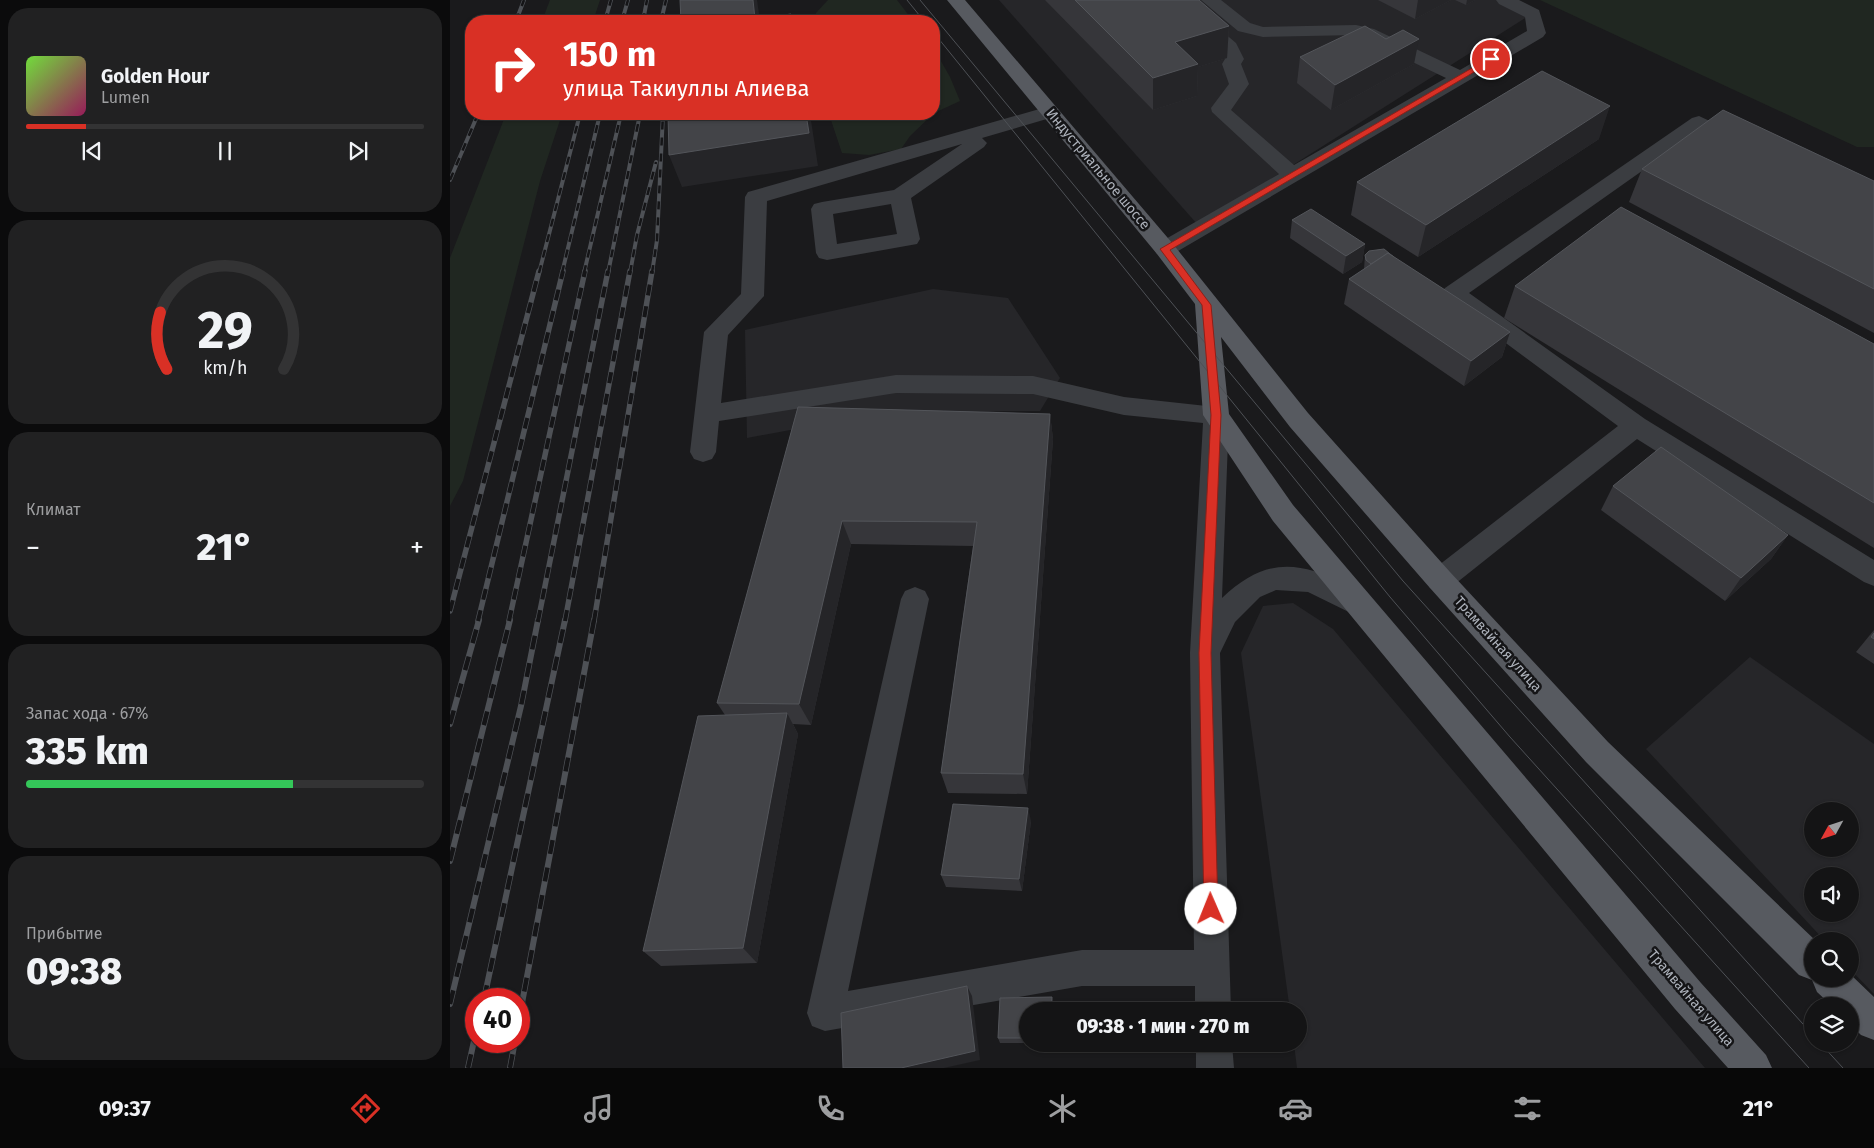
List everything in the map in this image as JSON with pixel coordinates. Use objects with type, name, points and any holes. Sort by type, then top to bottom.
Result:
[{"type":"main road","name":"Индустриальное шоссе","points":[[956,0],[1165,249],[1206,305]]},
{"type":"main road","points":[[1206,305],[1216,415]]},
{"type":"main road","name":"Трамвайная улица","points":[[1206,305],[1299,420],[1440,580],[1597,752],[1804,954]]},
{"type":"main road","name":"Трамвайная улица","points":[[1216,415],[1283,513],[1688,996],[1753,1068]]},
{"type":"main road","points":[[1838,987],[1874,1022]]},
{"type":"street","points":[[1174,0],[1229,47],[1235,58],[1231,64],[1239,84],[1237,90],[1221,108],[1222,112],[1292,175]]},
{"type":"street","points":[[1210,0],[1244,27],[1262,32],[1349,30],[1368,33],[1460,77]]},
{"type":"street","points":[[1165,249],[1536,33],[1533,14],[1505,0]]},
{"type":"street","points":[[703,452],[716,332],[752,296],[756,197],[1050,112]]},
{"type":"street","points":[[1751,148],[1699,122],[1453,293],[1636,426],[1874,574]]},
{"type":"street","points":[[900,196],[1001,127]]},
{"type":"street","points":[[708,414],[789,400],[906,384],[1033,385],[1124,406],[1216,415],[1205,653],[1213,1002]]},
{"type":"street","points":[[1440,580],[1636,426]]},
{"type":"street","points":[[1205,653],[1225,613],[1250,589],[1274,578],[1312,581],[1361,606]]},
{"type":"street","points":[[916,599],[825,1013],[1082,968],[1212,968]]},
{"type":"street","points":[[1214,1052],[1214,1068]]},
{"type":"shaded area","points":[[550,0],[600,0],[595,15],[544,15]]},
{"type":"shaded area","points":[[828,0],[897,0],[908,15],[816,15]]},
{"type":"shaded area","points":[[999,0],[1499,0],[1530,15],[1198,225]]},
{"type":"shaded area","points":[[1540,0],[1874,0],[1874,147],[1857,147]]},
{"type":"shaded area","points":[[940,60],[950,77],[960,101],[940,110]]},
{"type":"shaded area","points":[[504,120],[560,120],[540,181],[463,481],[450,506],[450,258]]},
{"type":"shaded area","points":[[831,120],[927,120],[910,136],[901,149],[869,155],[842,153]]},
{"type":"shaded area","points":[[933,289],[1008,298],[1060,378],[1040,411],[1004,411],[828,423],[747,438],[745,330]]},
{"type":"shaded area","points":[[1293,603],[1333,629],[1705,1068],[1297,1068],[1295,1052],[1307,1052],[1307,1002],[1289,1002],[1241,653],[1263,606]]},
{"type":"shaded area","points":[[1750,657],[1874,744],[1874,994],[1859,978],[1859,932],[1817,932],[1807,922],[1859,922],[1859,867],[1804,867],[1804,918],[1646,749]]},
{"type":"building","points":[[680,0],[753,0],[755,15],[681,15]]},
{"type":"building","points":[[1075,0],[1199,0],[1229,26],[1175,42],[1198,64],[1153,78]]},
{"type":"building","points":[[1365,26],[1386,39],[1403,30],[1419,39],[1335,85],[1300,57]]},
{"type":"building","points":[[1542,71],[1610,106],[1426,225],[1357,182]]},
{"type":"building","points":[[1723,110],[1874,181],[1874,289],[1642,169]]},
{"type":"building","points":[[668,120],[807,120],[809,133],[669,155]]},
{"type":"building","points":[[1621,207],[1874,344],[1874,503],[1515,286]]},
{"type":"building","points":[[1311,209],[1365,244],[1346,256],[1292,220]]},
{"type":"building","points":[[1384,249],[1395,258],[1388,253],[1371,264],[1366,260],[1365,255],[1369,251]]},
{"type":"building","points":[[1388,253],[1510,332],[1471,361],[1349,279]]},
{"type":"building","points":[[798,407],[1050,414],[1023,774],[941,773],[977,522],[842,521],[799,704],[717,703]]},
{"type":"building","points":[[1661,447],[1788,535],[1741,578],[1613,486]]},
{"type":"building","points":[[787,713],[743,948],[643,951],[698,716]]},
{"type":"building","points":[[953,804],[1028,808],[1019,879],[941,875]]},
{"type":"building","points":[[967,986],[975,1051],[901,1068],[843,1068],[841,1013]]},
{"type":"building","points":[[1052,997],[1052,1002],[1019,1002],[1019,1038],[998,1038],[1000,998]]},
{"type":"tram line","points":[[907,0],[919,15]]},
{"type":"tram line","points":[[920,0],[932,15]]},
{"type":"tram line","points":[[940,24],[1403,581],[1804,1025]]},
{"type":"tram line","points":[[940,40],[1390,597],[1510,737],[1809,1068]]},
{"type":"tram line","points":[[1828,1052],[1843,1068]]},
{"type":"railway","points":[[518,15],[524,0]]},
{"type":"railway","points":[[607,15],[611,0]]},
{"type":"railway","points":[[624,15],[628,0]]},
{"type":"railway","points":[[644,15],[647,0]]},
{"type":"railway","points":[[662,15],[666,0]]},
{"type":"railway","points":[[450,180],[475,120]]},
{"type":"railway","points":[[539,273],[578,120]]},
{"type":"railway","points":[[562,273],[599,120]]},
{"type":"railway","points":[[584,273],[620,120]]},
{"type":"railway","points":[[608,273],[639,120]]},
{"type":"railway","points":[[652,273],[657,240],[663,120]]},
{"type":"railway","points":[[630,273],[637,235],[656,162]]},
{"type":"railway","points":[[450,611],[539,271]]},
{"type":"railway","points":[[478,621],[563,271]]},
{"type":"railway","points":[[509,621],[585,271]]},
{"type":"railway","points":[[538,621],[608,271]]},
{"type":"railway","points":[[565,621],[630,271]]},
{"type":"railway","points":[[594,621],[652,271]]},
{"type":"railway","points":[[450,724],[479,620]]},
{"type":"railway","points":[[450,861],[510,620]]},
{"type":"railway","points":[[450,1004],[521,706],[538,620]]},
{"type":"railway","points":[[486,988],[565,620]]},
{"type":"railway","points":[[525,988],[594,620]]},
{"type":"railway","points":[[468,1068],[471,1053]]},
{"type":"railway","points":[[510,1068],[513,1053]]},
{"type":"route","points":[[1211,909],[1205,653],[1216,415],[1206,305],[1165,249],[1491,59]]}]
